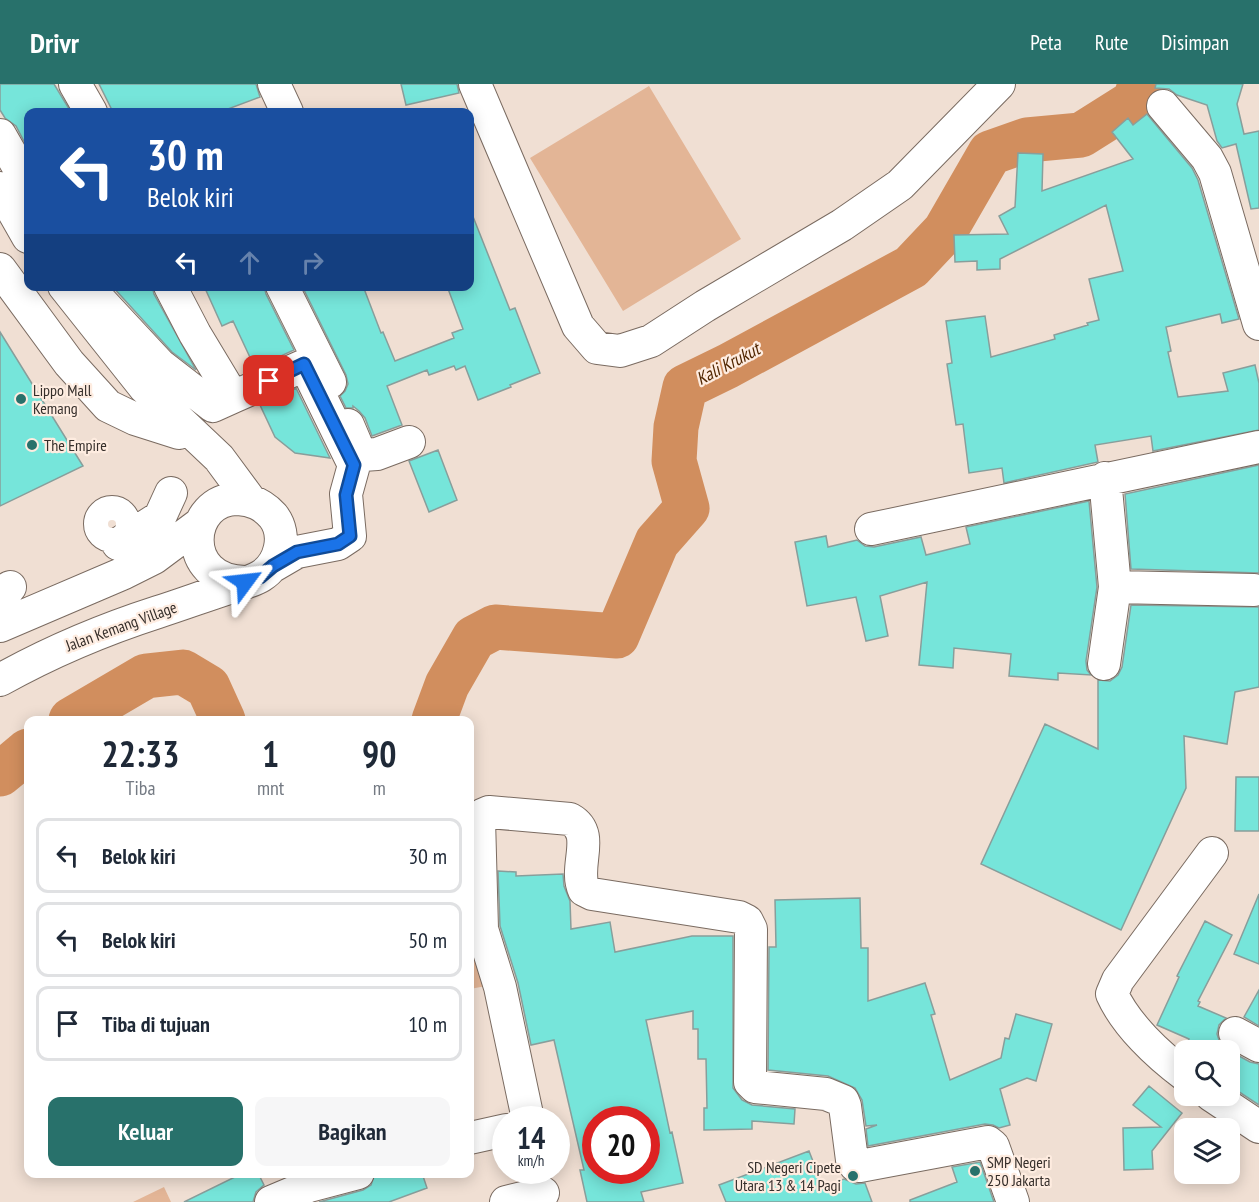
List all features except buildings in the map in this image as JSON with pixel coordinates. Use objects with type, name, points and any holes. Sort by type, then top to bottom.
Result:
[{"type":"street","points":[[75,84],[89,108]]},
{"type":"street","points":[[274,84],[285,108]]},
{"type":"street","points":[[475,84],[578,326],[597,348],[621,351],[651,341],[705,306],[842,225],[900,185],[999,84]]},
{"type":"street","points":[[1163,106],[1207,158],[1215,173],[1253,269],[1259,324]]},
{"type":"street","points":[[0,135],[24,177]]},
{"type":"street","points":[[0,188],[24,230]]},
{"type":"street","points":[[0,268],[69,363],[108,406],[135,418],[174,420]]},
{"type":"street","points":[[173,291],[195,334],[233,397]]},
{"type":"street","points":[[284,291],[331,385],[359,451],[363,454],[377,454],[410,442]]},
{"type":"street","points":[[84,293],[160,365],[213,406],[304,364],[354,465],[346,495],[350,536],[338,544],[297,552],[273,566],[260,577],[245,582],[230,582],[217,576],[206,566],[199,552],[197,538],[201,523],[207,514],[237,501]]},
{"type":"street","points":[[84,293],[145,388],[174,420],[192,455],[237,501],[265,507],[275,520],[281,535],[280,552],[273,566]]},
{"type":"street","points":[[871,529],[1259,447]]},
{"type":"street","points":[[1104,664],[1115,587],[1105,478]]},
{"type":"street","points":[[3,612],[119,551],[160,517],[171,493]]},
{"type":"street","points":[[119,551],[154,558],[201,523]]},
{"type":"street","name":"Jalan Kemang Village","points":[[0,680],[47,654],[111,627],[245,582]]},
{"type":"street","points":[[1115,587],[1254,590]]},
{"type":"street","points":[[525,1106],[500,987],[482,929],[479,819],[482,814],[489,812],[570,819],[579,825],[584,834],[580,882],[584,890],[592,894],[739,917],[747,921],[751,929],[750,1082],[752,1085],[825,1094],[843,1101],[852,1160],[855,1165],[860,1166],[988,1142],[993,1146],[1013,1202]]},
{"type":"street","points":[[1174,1065],[1141,1034],[1112,994],[1118,980],[1212,853]]},
{"type":"street","points":[[1228,1106],[1259,1127]]},
{"type":"street","points":[[474,1137],[492,1133]]},
{"type":"street","points":[[272,1202],[309,1186],[339,1178]]},
{"type":"street","points":[[506,1202],[542,1188]]},
{"type":"shaded area","points":[[649,86],[741,239],[623,311],[530,158]]},
{"type":"shaded area","points":[[474,942],[486,986],[474,988]]},
{"type":"shaded area","points":[[164,1187],[171,1202],[133,1202]]},
{"type":"waterway","name":"Kali Krukut","points":[[435,716],[447,685],[474,638],[495,627],[617,636],[657,542],[687,508],[674,461],[676,427],[685,387],[911,267],[945,231],[990,153],[1027,140],[1081,135],[1135,101],[1140,84]]},
{"type":"waterway","name":"Kali Krukut","points":[[78,716],[146,676],[183,672],[208,687],[221,716]]},
{"type":"waterway","name":"Kali Krukut","points":[[0,774],[24,754]]},
{"type":"place","name":"Lippo Mall Kemang","points":[[21,399]]},
{"type":"place","name":"The Empire","points":[[32,445]]},
{"type":"place","name":"SMP Negeri 250 Jakarta","points":[[975,1171]]},
{"type":"place","name":"SD Negeri Cipete Utara 13 & 14 Pagi","points":[[853,1176]]},
{"type":"route","points":[[245,582],[260,577],[273,566],[297,552],[338,544],[350,536],[346,495],[354,465],[304,364],[269,381]]}]
